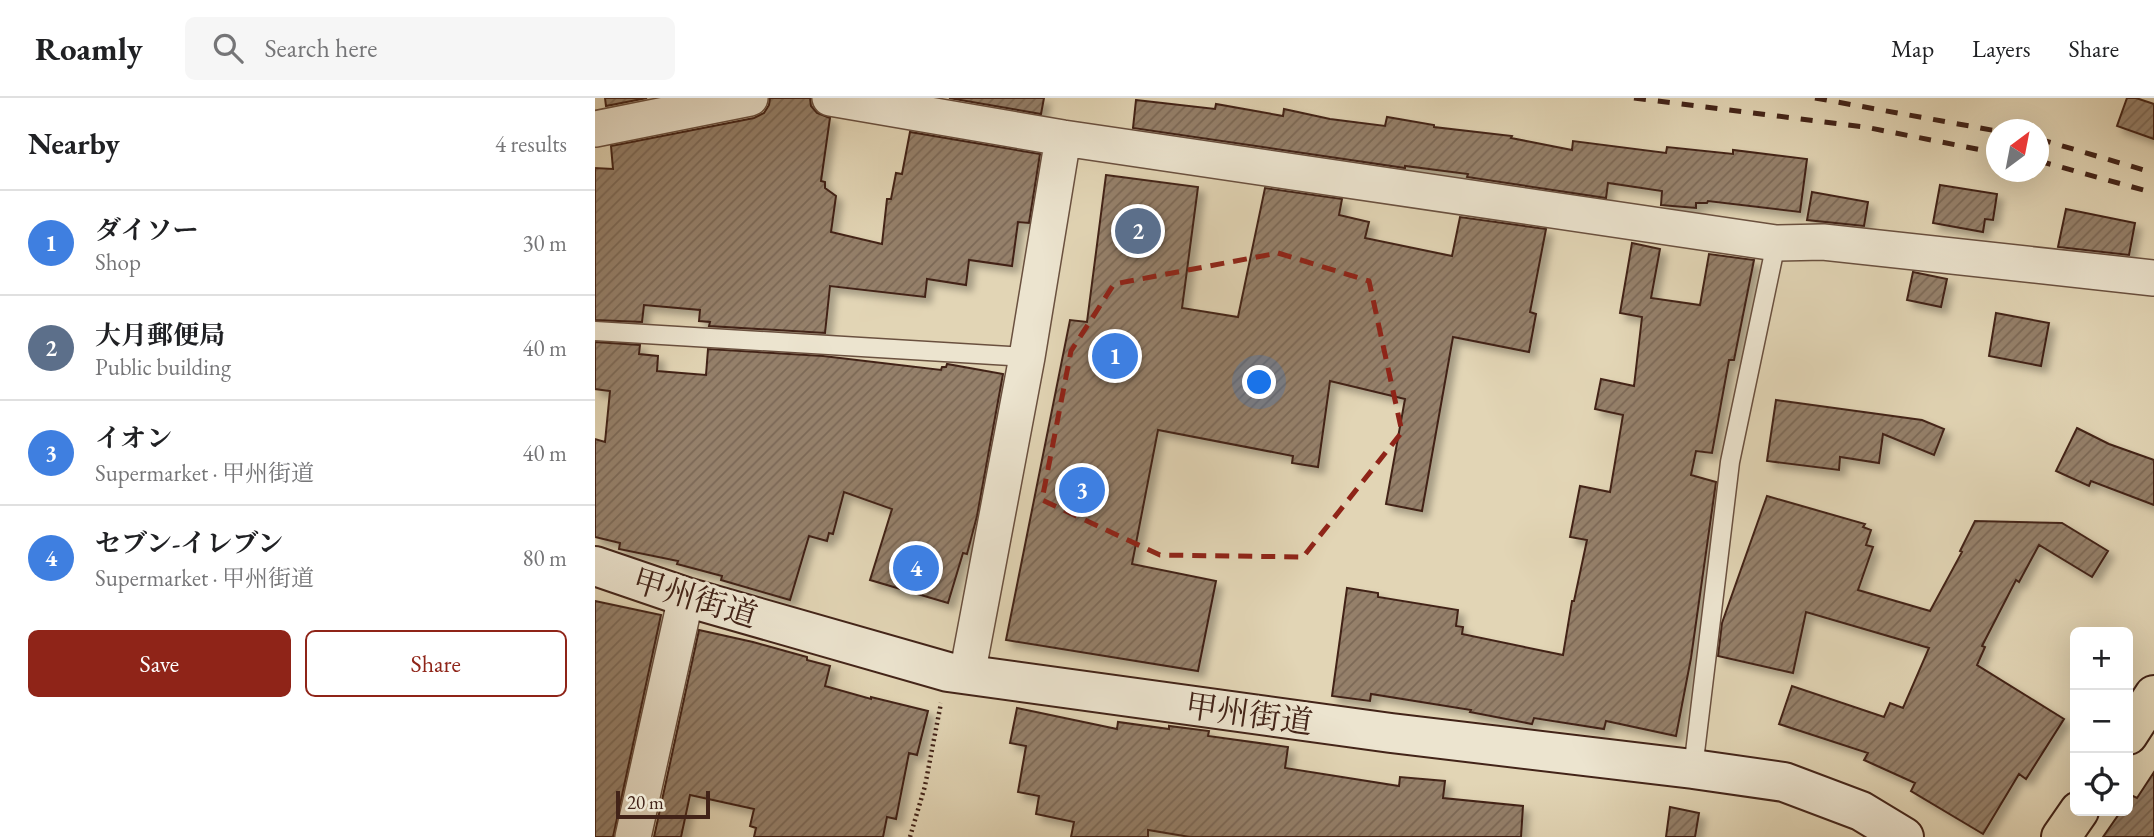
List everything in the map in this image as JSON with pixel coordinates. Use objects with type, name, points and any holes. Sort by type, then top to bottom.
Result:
[{"type":"highway","points":[[2133,727],[2153,696]]},
{"type":"highway","points":[[2061,837],[2075,816]]},
{"type":"street","points":[[595,129],[750,98]]},
{"type":"street","points":[[830,98],[1063,138],[1776,243],[1823,242],[2154,278]]},
{"type":"street","points":[[957,673],[1027,357],[1063,138]]},
{"type":"street","name":"甲州街道","points":[[595,566],[686,597],[957,673],[1391,733],[1784,782],[1861,811],[1904,837]]},
{"type":"street","points":[[633,837],[686,597]]},
{"type":"lane","points":[[1693,769],[1730,462],[1776,243]]},
{"type":"lane","points":[[595,331],[1027,357]]},
{"type":"path","points":[[910,837],[957,673]]},
{"type":"highlighted area","points":[[1278,253],[1369,281],[1402,432],[1303,557],[1160,555],[1042,500],[1071,351],[1114,284]]},
{"type":"building","points":[[605,98],[647,98],[606,106]]},
{"type":"building","points":[[770,98],[810,98],[811,106],[817,113],[830,118],[821,181],[825,182],[825,188],[836,196],[831,232],[882,244],[887,199],[891,199],[896,173],[902,174],[910,132],[1040,154],[1029,223],[1018,222],[1012,266],[969,260],[966,285],[927,279],[925,297],[830,286],[825,333],[709,326],[710,322],[699,321],[700,310],[644,305],[642,322],[595,320],[595,168],[613,169],[611,146],[754,118],[764,113]]},
{"type":"building","points":[[949,98],[1044,98],[1041,114]]},
{"type":"building","points":[[2127,98],[2154,104],[2154,139],[2117,126]]},
{"type":"building","points":[[1136,100],[1215,109],[1216,104],[1283,116],[1284,109],[1330,119],[1385,126],[1387,117],[1434,127],[1512,136],[1511,138],[1572,150],[1573,141],[1666,153],[1667,147],[1733,154],[1733,150],[1807,159],[1800,212],[1708,201],[1696,203],[1696,208],[1661,205],[1662,191],[1608,183],[1606,198],[1467,177],[1468,174],[1405,168],[1133,128]]},
{"type":"building","points":[[1106,175],[1198,187],[1182,308],[1238,317],[1265,188],[1342,199],[1339,215],[1369,222],[1365,238],[1452,256],[1460,217],[1546,229],[1530,312],[1536,314],[1529,352],[1453,337],[1422,511],[1386,504],[1405,399],[1330,381],[1318,467],[1292,463],[1293,456],[1158,430],[1132,564],[1216,581],[1198,671],[1006,640],[1070,320],[1087,322]]},
{"type":"building","points":[[1940,185],[1997,194],[1993,220],[1985,219],[1983,232],[1933,223]]},
{"type":"building","points":[[1812,192],[1868,202],[1864,226],[1807,220]]},
{"type":"building","points":[[2066,209],[2135,223],[2129,255],[2058,247]]},
{"type":"building","points":[[1632,243],[1660,249],[1651,298],[1700,305],[1709,254],[1754,260],[1734,360],[1729,360],[1712,453],[1696,451],[1691,475],[1716,482],[1691,658],[1676,736],[1606,721],[1604,729],[1534,718],[1532,724],[1470,712],[1471,710],[1371,694],[1370,701],[1332,696],[1347,588],[1378,593],[1378,597],[1458,610],[1456,626],[1463,627],[1462,634],[1563,655],[1572,601],[1587,540],[1570,537],[1580,486],[1610,492],[1623,415],[1595,409],[1601,379],[1634,386],[1642,317],[1620,313]]},
{"type":"building","points":[[1913,272],[1947,279],[1941,307],[1907,300]]},
{"type":"building","points":[[1996,313],[2049,323],[2041,366],[1989,356]]},
{"type":"building","points":[[595,342],[640,345],[639,354],[658,356],[657,371],[706,375],[708,349],[823,356],[941,370],[947,364],[1003,374],[977,516],[967,554],[963,553],[948,603],[870,580],[892,509],[844,492],[833,534],[829,533],[827,541],[809,536],[790,600],[721,580],[722,576],[677,564],[678,561],[619,549],[620,543],[595,537],[595,439],[605,442],[610,391],[595,389]]},
{"type":"building","points":[[1776,400],[1922,420],[1944,429],[1934,455],[1883,434],[1879,463],[1840,457],[1839,470],[1767,461]]},
{"type":"building","points":[[2077,428],[2109,444],[2154,460],[2154,505],[2091,481],[2089,486],[2056,471]]},
{"type":"building","points":[[1767,496],[1865,524],[1863,527],[1871,530],[1866,545],[1873,547],[1858,590],[1930,611],[1962,552],[1960,551],[1975,521],[2062,523],[2108,551],[2092,577],[2039,545],[2019,582],[2016,580],[1982,646],[1985,647],[1977,665],[2064,719],[2026,779],[2019,774],[1983,834],[1911,791],[1915,783],[1864,760],[1868,753],[1779,724],[1792,686],[1884,717],[1890,703],[1903,708],[1929,648],[1806,612],[1793,673],[1718,656],[1722,623]]},
{"type":"building","points":[[595,601],[661,615],[613,837],[595,837]]},
{"type":"building","points":[[699,630],[753,642],[830,666],[825,686],[928,711],[917,755],[909,753],[896,819],[887,817],[883,837],[754,837],[756,828],[750,826],[754,809],[690,795],[681,837],[654,837]]},
{"type":"building","points":[[1017,708],[1117,729],[1118,722],[1169,729],[1169,726],[1209,731],[1208,736],[1288,747],[1285,768],[1399,786],[1400,777],[1445,781],[1443,798],[1523,806],[1521,837],[1190,837],[1148,830],[1148,837],[1071,837],[1074,822],[1036,814],[1039,796],[1018,792],[1026,746],[1010,743]]},
{"type":"building","points":[[2154,772],[2154,837],[2103,837],[2118,816],[2133,816],[2133,796],[2137,798]]},
{"type":"building","points":[[1670,807],[1699,813],[1695,837],[1666,837]]},
{"type":"railway","points":[[1634,98],[1865,127],[1986,151]]},
{"type":"railway","points":[[1815,98],[1986,129]]},
{"type":"railway","points":[[2049,142],[2154,173]]},
{"type":"railway","points":[[2049,164],[2154,193]]},
{"type":"place","name":"大月郵便局","points":[[1138,231]]},
{"type":"place","name":"ダイソー","points":[[1115,356]]},
{"type":"place","name":"イオン","points":[[1082,490]]},
{"type":"place","name":"セブン-イレブン","points":[[916,568]]}]
